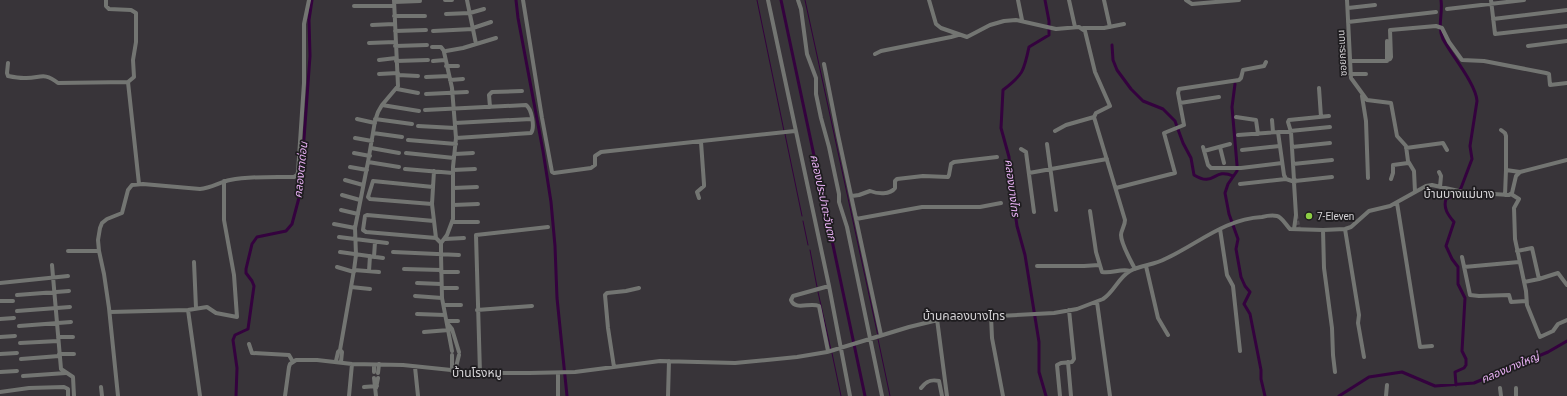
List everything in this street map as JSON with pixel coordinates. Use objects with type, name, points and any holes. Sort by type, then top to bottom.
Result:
[{"type":"street","points":[[8,63],[7,75],[22,78],[38,76],[50,78],[60,84],[128,82],[134,77],[133,60],[136,42],[136,13],[131,10],[109,9],[106,6],[106,0]]},
{"type":"street","points":[[118,396],[110,312],[99,251],[98,233],[102,223],[107,219],[122,213],[130,187],[139,184],[200,189],[208,188],[224,181],[248,177],[294,177],[297,175],[304,83],[304,24],[309,0]]},
{"type":"street","points":[[445,0],[452,0]]},
{"type":"street","points":[[467,0],[476,44]]},
{"type":"street","points":[[522,0],[552,172],[557,174],[591,168],[595,165],[595,156],[601,152],[795,131]]},
{"type":"street","points":[[768,0],[829,286],[850,396]]},
{"type":"street","points":[[798,0],[801,9],[807,54],[816,78],[816,94],[839,194],[839,202],[847,227],[882,396]]},
{"type":"street","points":[[929,0],[936,24],[964,37],[970,36],[995,23],[1004,21],[1022,20],[1056,29],[1076,27],[1110,27],[1124,24]]},
{"type":"street","points":[[1018,0],[1022,20]]},
{"type":"street","points":[[1069,0],[1076,27]]},
{"type":"street","points":[[1104,0],[1110,27]]},
{"type":"street","points":[[1186,0],[1189,3],[1196,4],[1239,0]]},
{"type":"street","name":"ซอยกระเบน","points":[[1347,0],[1350,74],[1352,82],[1362,95]]},
{"type":"street","points":[[1447,9],[1491,2],[1524,0]]},
{"type":"street","points":[[354,6],[420,1]]},
{"type":"street","points":[[1491,2],[1495,32],[1498,34],[1567,26]]},
{"type":"street","points":[[338,362],[342,352],[340,350],[354,271],[356,255],[355,228],[370,156],[375,121],[382,105],[397,89],[398,74],[395,44],[394,3]]},
{"type":"street","points":[[1348,8],[1375,4]]},
{"type":"street","points":[[446,14],[470,13],[484,9]]},
{"type":"street","points":[[1493,19],[1567,10]]},
{"type":"street","points":[[1348,22],[1436,12]]},
{"type":"street","points":[[394,16],[425,16]]},
{"type":"street","points":[[433,31],[473,28],[491,22]]},
{"type":"street","points":[[372,25],[394,24]]},
{"type":"street","points":[[1350,61],[1388,60],[1391,57],[1390,30],[1436,26],[1441,27],[1449,42],[1462,60],[1484,61],[1546,73],[1549,74],[1550,85],[1567,83]]},
{"type":"street","points":[[1083,28],[1086,34],[1095,72],[1110,106],[1096,112],[1094,117],[1125,220],[1121,237],[1133,270]]},
{"type":"street","points":[[395,31],[426,30]]},
{"type":"street","points":[[875,54],[881,51],[958,35]]},
{"type":"street","points":[[444,51],[496,38]]},
{"type":"street","points":[[1387,40],[1388,60]]},
{"type":"street","points":[[1528,46],[1567,41]]},
{"type":"street","points":[[369,44],[427,45]]},
{"type":"street","points":[[432,47],[441,47],[444,51],[453,93],[456,138],[453,172],[452,222],[445,239],[441,243]]},
{"type":"street","points":[[379,60],[445,60]]},
{"type":"street","points":[[1116,188],[1175,173],[1164,132],[1184,125],[1178,91],[1181,88],[1239,80],[1243,70],[1264,66],[1266,62]]},
{"type":"street","points":[[824,64],[838,136],[852,196],[879,336]]},
{"type":"street","points":[[446,66],[458,66]]},
{"type":"street","points":[[378,74],[418,76]]},
{"type":"street","points":[[1350,74],[1366,74]]},
{"type":"street","points":[[426,77],[463,79]]},
{"type":"street","points":[[128,82],[139,184]]},
{"type":"street","points":[[1319,88],[1321,117]]},
{"type":"street","points":[[397,89],[418,93]]},
{"type":"street","points":[[490,107],[489,95],[492,92],[522,91]]},
{"type":"street","points":[[426,94],[467,92]]},
{"type":"street","points":[[1362,95],[1368,101],[1391,103],[1396,133],[1406,148],[1408,163],[1415,173],[1415,192]]},
{"type":"street","points":[[1362,95],[1366,120],[1368,178]]},
{"type":"street","points":[[1180,103],[1219,97]]},
{"type":"street","points":[[382,105],[419,111]]},
{"type":"street","points":[[425,110],[526,105],[529,108],[533,130],[531,134],[456,138]]},
{"type":"street","points":[[1294,229],[1296,215],[1292,147],[1288,122],[1290,120],[1330,116]]},
{"type":"street","points":[[1055,131],[1066,125],[1094,117]]},
{"type":"street","points":[[1236,117],[1256,120],[1258,134]]},
{"type":"street","points":[[455,123],[531,119]]},
{"type":"street","points":[[357,120],[412,124]]},
{"type":"street","points":[[1272,120],[1273,132]]},
{"type":"street","points":[[418,126],[455,128]]},
{"type":"street","points":[[1238,135],[1330,127]]},
{"type":"street","points":[[1501,130],[1506,136],[1505,195]]},
{"type":"street","points":[[1278,132],[1284,175],[1286,179]]},
{"type":"street","points":[[373,133],[402,137]]},
{"type":"street","points":[[355,138],[372,141]]},
{"type":"street","points":[[408,140],[456,144]]},
{"type":"street","points":[[699,198],[697,192],[704,186],[701,142]]},
{"type":"street","points":[[1292,147],[1330,143]]},
{"type":"street","points":[[1406,148],[1443,143],[1447,150]]},
{"type":"street","points":[[1047,144],[1056,210]]},
{"type":"street","points":[[1230,144],[1204,149],[1209,167],[1241,168],[1282,163]]},
{"type":"street","points":[[1242,150],[1280,146]]},
{"type":"street","points":[[1220,147],[1224,163]]},
{"type":"street","points":[[371,148],[399,153]]},
{"type":"street","points":[[1021,150],[1026,152],[1034,212]]},
{"type":"street","points":[[354,153],[370,156]]},
{"type":"street","points":[[406,153],[454,156],[473,153]]},
{"type":"street","points":[[852,196],[870,191],[876,194],[891,192],[896,188],[895,181],[897,179],[923,176],[948,177],[951,164],[954,162],[997,158]]},
{"type":"street","points":[[1029,173],[1107,159]]},
{"type":"street","points":[[1293,164],[1332,160]]},
{"type":"street","points":[[1506,170],[1520,172],[1567,160]]},
{"type":"street","points":[[368,162],[399,167]]},
{"type":"street","points":[[1391,179],[1393,174],[1393,165],[1408,163]]},
{"type":"street","points":[[350,167],[367,170]]},
{"type":"street","points":[[405,169],[453,172],[475,169]]},
{"type":"street","points":[[434,171],[432,204],[436,238],[441,243],[442,298],[447,322],[459,354],[454,371]]},
{"type":"street","points":[[1439,172],[1441,176],[1440,187]]},
{"type":"street","points":[[1511,194],[1516,176],[1520,172]]},
{"type":"street","points":[[1240,184],[1286,179],[1294,181],[1332,177]]},
{"type":"street","points":[[345,180],[363,185]]},
{"type":"street","points":[[110,312],[188,310],[207,307],[220,314],[237,316],[234,275],[224,220],[224,181]]},
{"type":"street","points":[[432,204],[370,199],[368,197],[372,181],[433,188]]},
{"type":"street","points":[[1090,211],[1096,252],[1099,265],[1104,272],[1133,270],[1165,259],[1228,224],[1253,217],[1277,216],[1281,218],[1288,228],[1294,229],[1345,229],[1355,224],[1369,211],[1397,203],[1415,192],[1429,186],[1464,192],[1505,195],[1511,194],[1519,199],[1514,208],[1514,231],[1528,310],[1540,336],[1553,332],[1558,324],[1567,320]]},
{"type":"street","points":[[453,188],[477,187]]},
{"type":"street","points":[[342,195],[360,200]]},
{"type":"street","points":[[856,219],[922,207],[980,207],[1001,203]]},
{"type":"street","points":[[1397,203],[1420,347],[1432,346]]},
{"type":"street","points":[[453,205],[478,204]]},
{"type":"street","points":[[341,210],[358,214]]},
{"type":"street","points":[[434,221],[367,215],[365,216],[363,230],[366,232],[436,238]]},
{"type":"street","points":[[452,222],[478,222]]},
{"type":"street","points":[[334,224],[355,228]]},
{"type":"street","points":[[480,373],[476,235],[548,227]]},
{"type":"street","points":[[1220,229],[1227,275],[1233,286],[1240,351]]},
{"type":"street","points":[[1345,229],[1360,315],[1358,323],[1364,357]]},
{"type":"street","points":[[1323,230],[1324,268],[1332,328],[1335,372]]},
{"type":"street","points":[[339,237],[387,243]]},
{"type":"street","points":[[445,239],[464,238]]},
{"type":"street","points":[[369,271],[375,242]]},
{"type":"street","points":[[1517,251],[1532,248],[1539,279]]},
{"type":"street","points":[[68,251],[99,251]]},
{"type":"street","points":[[340,252],[383,258]]},
{"type":"street","points":[[393,252],[459,255]]},
{"type":"street","points":[[1462,257],[1471,296],[1509,294],[1512,302],[1526,301]]},
{"type":"street","points":[[194,262],[196,308]]},
{"type":"street","points":[[1464,267],[1520,262]]},
{"type":"street","points":[[52,264],[61,369],[73,377],[74,396]]},
{"type":"street","points":[[1037,266],[1099,265]]},
{"type":"street","points":[[1146,266],[1158,318],[1168,335]]},
{"type":"street","points":[[337,267],[354,271],[378,272]]},
{"type":"street","points":[[404,269],[458,272]]},
{"type":"street","points":[[285,396],[288,367],[292,362],[317,360],[352,364],[415,367],[480,373],[560,373],[651,362],[669,361],[735,363],[797,357],[830,351],[937,319],[1038,314],[1069,310],[1097,302],[1107,296],[1121,279],[1133,270]]},
{"type":"street","points":[[1524,282],[1558,273],[1567,285]]},
{"type":"street","points":[[0,283],[68,276]]},
{"type":"street","points":[[417,283],[457,288]]},
{"type":"street","points":[[351,286],[370,289]]},
{"type":"street","points":[[829,286],[793,296],[791,300],[793,304],[796,305],[815,304],[819,306],[830,351]]},
{"type":"street","points":[[614,367],[605,295],[607,293],[639,288]]},
{"type":"street","points":[[17,295],[69,291]]},
{"type":"street","points":[[415,296],[442,298]]},
{"type":"street","points":[[0,301],[13,301]]},
{"type":"street","points":[[1097,302],[1110,396]]},
{"type":"street","points":[[444,305],[461,305]]},
{"type":"street","points":[[477,310],[532,306]]},
{"type":"street","points":[[16,311],[70,307]]},
{"type":"street","points":[[188,310],[200,396]]},
{"type":"street","points":[[1060,396],[1057,366],[1059,363],[1073,361],[1074,356],[1069,310]]},
{"type":"street","points":[[417,314],[445,315]]},
{"type":"street","points":[[991,316],[992,338],[1003,396]]},
{"type":"street","points":[[0,319],[14,318]]},
{"type":"street","points":[[937,319],[946,396]]},
{"type":"street","points":[[447,322],[458,321]]},
{"type":"street","points":[[19,326],[71,322]]},
{"type":"street","points":[[450,330],[454,371]]},
{"type":"street","points":[[424,332],[450,330]]},
{"type":"street","points":[[0,337],[15,336]]},
{"type":"street","points":[[20,342],[73,337]]},
{"type":"street","points":[[249,344],[252,353],[289,355],[292,362]]},
{"type":"street","points":[[0,354],[17,353]]},
{"type":"street","points":[[21,359],[74,354]]},
{"type":"street","points":[[668,396],[669,361]]},
{"type":"street","points":[[1068,362],[1071,396]]},
{"type":"street","points":[[349,396],[352,364]]},
{"type":"street","points":[[376,365],[376,396]]},
{"type":"street","points":[[415,367],[418,396]]},
{"type":"street","points":[[0,372],[17,370]]},
{"type":"street","points":[[23,376],[66,373]]},
{"type":"street","points":[[558,396],[560,373]]},
{"type":"street","points":[[921,388],[929,381],[939,381],[942,396]]},
{"type":"street","points":[[1386,396],[1387,385]]},
{"type":"street","points":[[0,392],[30,388],[64,387],[68,389],[68,396]]},
{"type":"street","points":[[101,387],[102,396]]},
{"type":"street","points":[[364,387],[375,388]]},
{"type":"street","points":[[1500,388],[1501,396]]},
{"type":"street","points":[[1516,388],[1516,396]]},
{"type":"waterway","name":"คลองตาด่อน","points":[[236,396],[237,368],[233,340],[235,335],[248,329],[254,286],[246,273],[246,269],[252,244],[257,237],[286,231],[292,224],[300,194],[310,56],[309,20],[312,0]]},
{"type":"waterway","points":[[516,0],[551,202],[555,246],[557,298],[567,396]]},
{"type":"waterway","points":[[757,0],[784,131]]},
{"type":"waterway","name":"คลองประปาตะวันตก","points":[[781,0],[865,396]]},
{"type":"waterway","points":[[805,0],[878,336]]},
{"type":"waterway","name":"คลองบางไทร","points":[[1045,0],[1049,21],[1049,35],[1029,47],[1022,72],[1003,90],[1001,128],[1009,157],[1017,226],[1025,255],[1039,342],[1039,372],[1046,396]]},
{"type":"waterway","points":[[1441,0],[1441,34],[1473,87],[1477,101],[1470,146],[1472,159],[1461,188],[1457,194],[1446,199],[1445,202],[1447,211],[1454,222],[1446,246],[1452,259],[1458,267],[1458,284],[1465,298],[1462,351],[1466,359],[1466,365],[1464,368],[1455,372],[1456,385]]},
{"type":"waterway","points":[[1112,45],[1113,60],[1117,70],[1131,89],[1143,101],[1163,109],[1175,121],[1183,143],[1191,158],[1194,175],[1206,179],[1210,179],[1221,174],[1233,176]]},
{"type":"waterway","points":[[1235,84],[1232,107],[1237,171],[1228,184],[1225,193],[1229,214],[1238,239],[1236,249],[1241,277],[1245,286],[1250,292],[1244,304],[1250,314],[1265,396]]},
{"type":"waterway","points":[[785,134],[802,216]]},
{"type":"waterway","points":[[803,221],[808,245]]},
{"type":"waterway","points":[[810,250],[817,287]]},
{"type":"waterway","points":[[818,292],[831,350]]},
{"type":"waterway","points":[[878,339],[890,396]]},
{"type":"waterway","name":"คลองบางใหญ่","points":[[1339,396],[1369,377],[1402,372],[1435,386],[1474,383],[1548,352],[1567,341]]},
{"type":"waterway","points":[[832,353],[841,396]]},
{"type":"tunnel","points":[[1296,215],[1299,230]]},
{"type":"place","name":"7-Eleven","points":[[1309,216]]},
{"type":"district","name":"บ้านบางแม่นาง","points":[[1459,194]]},
{"type":"district","name":"บ้านคลองบางไทร","points":[[964,316]]},
{"type":"district","name":"บ้านโรงหมู","points":[[477,373]]}]
